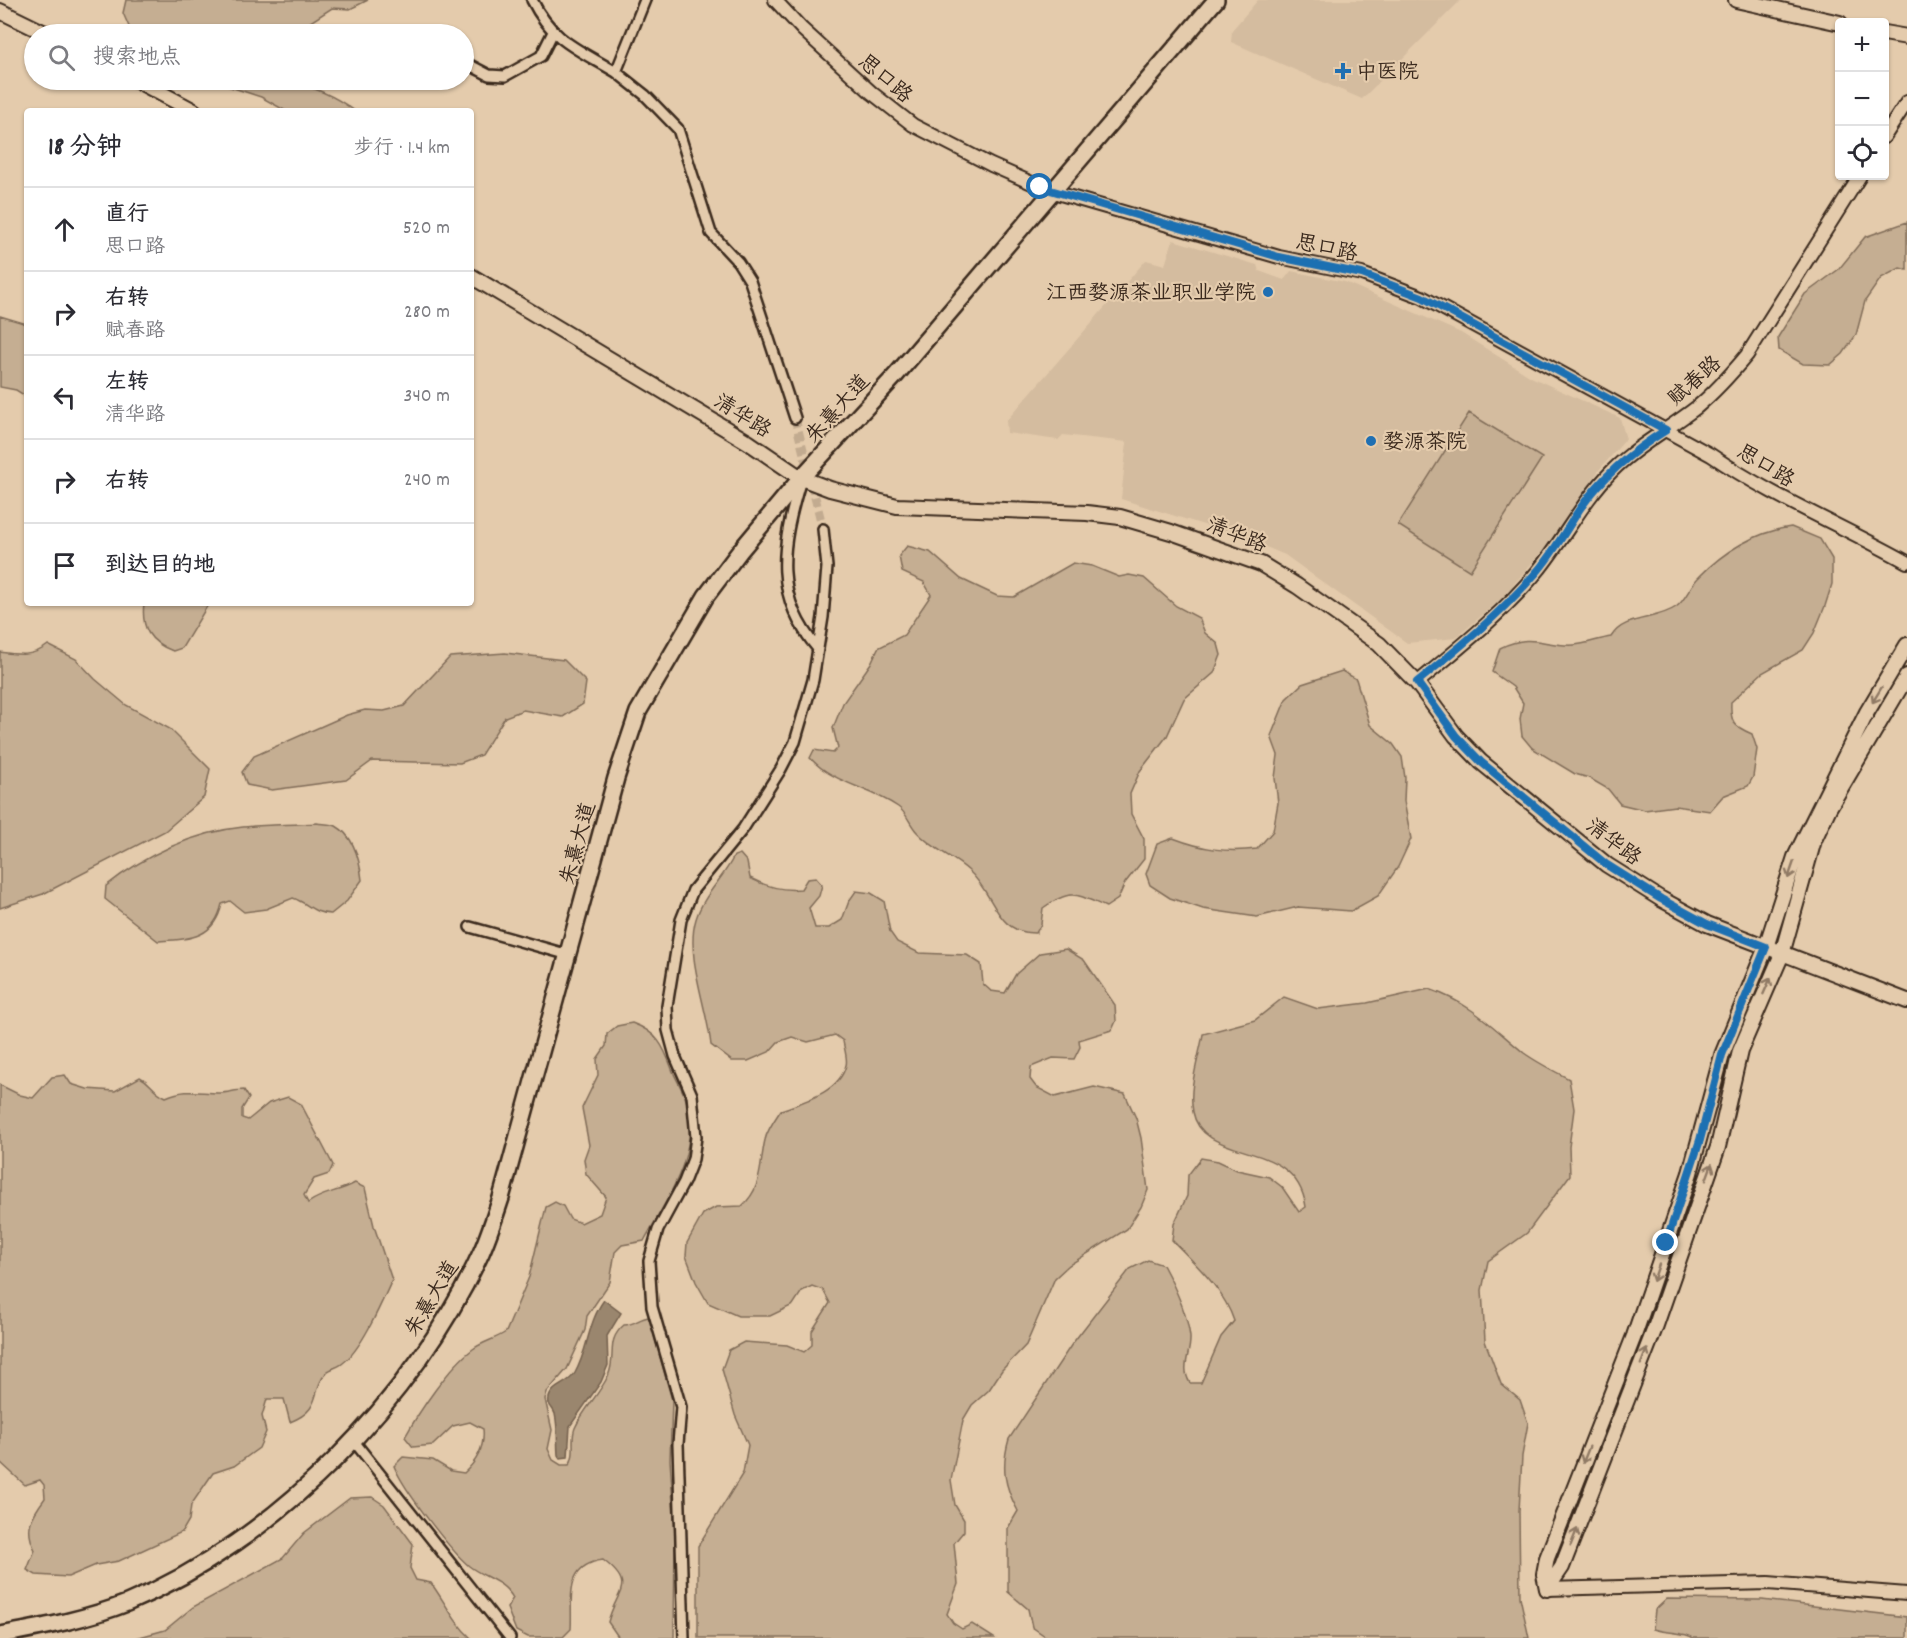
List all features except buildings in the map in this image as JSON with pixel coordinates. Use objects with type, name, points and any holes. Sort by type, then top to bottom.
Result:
[{"type":"main road","name":"朱熹大道","points":[[0,1635],[56,1625],[127,1602],[195,1568],[297,1497],[353,1440],[402,1382],[439,1330],[481,1252],[514,1158],[596,848],[638,712],[706,596],[801,478],[896,375],[1050,191],[1216,0]]},
{"type":"main road","points":[[1739,0],[1835,22]]},
{"type":"main road","points":[[0,10],[27,24]]},
{"type":"main road","points":[[1889,34],[1907,37]]},
{"type":"main road","points":[[155,90],[188,108]]},
{"type":"main road","name":"清华路","points":[[474,278],[748,442],[801,478],[846,495],[897,506],[1087,513],[1120,518],[1171,532],[1261,564],[1379,644],[1417,682],[1456,736],[1481,762],[1607,865],[1661,899],[1707,924],[1907,1001]]},
{"type":"main road","points":[[1547,1589],[1544,1574],[1546,1558],[1634,1336],[1690,1173],[1722,1055],[1766,947],[1795,857],[1867,712],[1907,645]]},
{"type":"main road","points":[[1547,1589],[1562,1567],[1655,1328],[1718,1147],[1740,1051],[1782,954],[1814,840],[1829,808],[1907,676]]},
{"type":"street","points":[[532,0],[543,23],[552,32],[616,72],[645,95],[678,129],[711,233],[738,262],[750,281],[795,418]]},
{"type":"street","points":[[616,72],[645,0]]},
{"type":"street","name":"思口路","points":[[775,0],[802,29],[872,93],[913,125],[1050,191],[1279,257],[1362,274],[1412,293],[1453,313],[1666,430],[1813,516],[1863,538],[1907,562]]},
{"type":"street","points":[[474,67],[489,75],[505,76],[541,57],[552,32]]},
{"type":"street","points":[[1889,129],[1907,102]]},
{"type":"street","name":"赋春路","points":[[1417,682],[1491,621],[1536,573],[1561,541],[1580,509],[1612,471],[1637,447],[1666,430],[1697,406],[1747,355],[1857,180]]},
{"type":"street","points":[[801,478],[785,541],[786,577],[790,607],[796,621],[818,649]]},
{"type":"street","points":[[684,1638],[678,1444],[681,1407],[652,1307],[649,1261],[658,1230],[693,1160],[696,1137],[692,1095],[675,1056],[668,1030],[668,997],[685,907],[693,890],[743,830],[781,770],[795,742],[813,680],[818,649],[827,567],[823,529]]},
{"type":"street","points":[[470,927],[569,955]]},
{"type":"street","points":[[353,1440],[510,1638]]},
{"type":"street","points":[[1547,1589],[1768,1583],[1907,1594]]},
{"type":"shaded area","points":[[126,0],[368,0],[350,9],[332,8],[307,24],[128,24],[123,13]]},
{"type":"shaded area","name":"中医院","points":[[1258,0],[1461,0],[1362,99],[1231,42],[1232,30]]},
{"type":"shaded area","points":[[240,90],[317,90],[350,108],[281,108],[261,97]]},
{"type":"shaded area","points":[[1907,222],[1907,270],[1900,268],[1881,278],[1865,301],[1856,335],[1843,354],[1830,365],[1803,364],[1779,350],[1778,337],[1805,294],[1839,269],[1865,237]]},
{"type":"shaded area","name":"婺源茶院","points":[[1173,240],[1257,265],[1259,271],[1284,280],[1291,271],[1345,282],[1461,333],[1531,377],[1620,418],[1626,439],[1599,470],[1551,541],[1502,598],[1456,638],[1407,643],[1285,555],[1242,537],[1121,499],[1127,442],[1063,435],[1058,440],[1007,433],[1006,421],[1146,260],[1165,265]]},
{"type":"shaded area","points":[[0,316],[24,323],[24,395],[16,390],[0,387]]},
{"type":"shaded area","points":[[1469,413],[1542,458],[1470,571],[1398,525]]},
{"type":"shaded area","points":[[1791,527],[1820,539],[1832,559],[1832,584],[1814,633],[1803,650],[1762,673],[1731,702],[1732,719],[1737,726],[1752,734],[1757,749],[1753,777],[1748,786],[1723,796],[1710,811],[1675,806],[1645,810],[1620,804],[1608,789],[1589,778],[1575,774],[1532,748],[1522,736],[1520,719],[1523,703],[1513,687],[1492,672],[1500,648],[1521,641],[1574,645],[1611,637],[1624,625],[1676,607],[1696,580],[1729,552],[1752,538]]},
{"type":"shaded area","points":[[907,546],[930,552],[961,579],[997,596],[1014,597],[1073,563],[1092,566],[1119,577],[1129,575],[1144,578],[1176,606],[1199,618],[1205,633],[1218,644],[1221,655],[1214,673],[1184,699],[1167,736],[1140,771],[1130,794],[1131,814],[1144,839],[1144,859],[1125,883],[1118,899],[1106,907],[1081,896],[1068,895],[1043,908],[1041,924],[1036,933],[1022,932],[1012,927],[997,911],[978,880],[923,838],[901,810],[887,800],[830,774],[810,758],[814,750],[833,753],[838,748],[833,728],[843,703],[871,663],[878,648],[904,635],[931,595],[924,582],[902,572],[899,556]]},
{"type":"shaded area","points":[[144,606],[207,606],[182,648],[173,651],[158,643],[148,633]]},
{"type":"shaded area","points":[[48,645],[76,659],[95,679],[126,705],[170,729],[210,769],[204,797],[165,831],[43,894],[0,908],[0,652],[26,654],[37,652]]},
{"type":"shaded area","points":[[505,653],[564,660],[586,682],[583,704],[563,717],[523,710],[505,717],[481,755],[460,763],[372,761],[346,780],[272,790],[247,785],[242,772],[254,756],[347,715],[365,710],[384,711],[404,706],[450,657]]},
{"type":"shaded area","points":[[1342,671],[1356,679],[1370,725],[1393,744],[1402,757],[1405,778],[1404,801],[1411,839],[1398,867],[1378,896],[1351,911],[1298,907],[1257,917],[1203,909],[1170,898],[1150,885],[1146,874],[1157,844],[1173,838],[1214,849],[1235,851],[1257,849],[1273,831],[1278,803],[1275,778],[1278,755],[1271,736],[1286,699],[1302,684]]},
{"type":"shaded area","points":[[317,823],[336,826],[342,830],[352,843],[361,873],[362,880],[347,901],[331,914],[319,912],[293,898],[266,909],[244,912],[230,901],[222,904],[218,916],[207,931],[190,938],[158,941],[105,899],[106,886],[121,875],[154,855],[188,840],[243,827]]},
{"type":"shaded area","points":[[740,854],[747,862],[750,878],[769,886],[781,889],[801,889],[807,879],[816,878],[822,885],[819,896],[809,908],[815,928],[829,928],[842,920],[849,901],[856,891],[871,893],[884,901],[890,932],[897,942],[919,953],[967,955],[981,964],[983,984],[991,991],[1005,993],[1016,974],[1040,953],[1066,949],[1084,960],[1115,1005],[1116,1021],[1112,1030],[1079,1040],[1080,1047],[1074,1059],[1053,1058],[1031,1067],[1030,1079],[1036,1087],[1055,1097],[1094,1087],[1125,1094],[1136,1118],[1141,1138],[1148,1190],[1141,1207],[1127,1229],[1069,1265],[1055,1278],[1026,1345],[1002,1370],[989,1390],[972,1405],[963,1420],[951,1480],[955,1505],[964,1520],[964,1531],[954,1543],[958,1584],[947,1614],[953,1623],[962,1629],[972,1624],[994,1638],[698,1638],[698,1546],[743,1473],[748,1445],[735,1415],[722,1369],[729,1350],[744,1342],[787,1345],[804,1352],[812,1345],[812,1331],[830,1303],[823,1290],[812,1286],[802,1291],[793,1305],[770,1316],[738,1316],[708,1303],[696,1282],[686,1256],[687,1243],[703,1214],[716,1207],[742,1206],[749,1199],[757,1184],[766,1136],[781,1110],[829,1089],[842,1074],[846,1063],[843,1041],[835,1035],[808,1042],[792,1037],[778,1042],[769,1052],[748,1061],[732,1061],[711,1045],[695,965],[693,933],[703,902],[734,856]]},
{"type":"shaded area","points":[[1429,989],[1469,1008],[1524,1053],[1569,1079],[1574,1109],[1569,1147],[1570,1175],[1527,1233],[1488,1261],[1482,1290],[1485,1341],[1501,1384],[1520,1400],[1528,1423],[1522,1456],[1519,1511],[1520,1597],[1529,1638],[1048,1638],[1032,1627],[1028,1609],[1008,1592],[1008,1528],[1018,1511],[1005,1476],[1005,1459],[1009,1439],[1072,1344],[1130,1269],[1148,1260],[1163,1265],[1176,1291],[1190,1337],[1186,1366],[1187,1377],[1190,1383],[1201,1383],[1221,1337],[1234,1321],[1216,1287],[1172,1240],[1174,1224],[1187,1196],[1188,1175],[1201,1158],[1218,1161],[1237,1170],[1269,1177],[1282,1187],[1299,1212],[1306,1207],[1299,1185],[1286,1170],[1268,1160],[1213,1139],[1200,1128],[1193,1112],[1192,1093],[1203,1034],[1255,1020],[1284,997],[1318,1009],[1367,1003]]},
{"type":"shaded area","points":[[632,1023],[653,1035],[665,1053],[687,1103],[690,1122],[689,1140],[679,1175],[663,1208],[644,1241],[622,1245],[615,1252],[610,1282],[587,1316],[585,1330],[567,1369],[547,1392],[545,1399],[552,1430],[548,1449],[553,1460],[561,1465],[569,1465],[573,1456],[575,1428],[608,1376],[612,1362],[613,1343],[618,1331],[624,1325],[649,1317],[672,1400],[670,1460],[675,1532],[674,1638],[619,1638],[608,1622],[622,1583],[619,1576],[603,1560],[590,1563],[576,1576],[571,1595],[571,1629],[563,1637],[528,1637],[516,1631],[507,1608],[513,1598],[509,1592],[460,1558],[417,1504],[394,1466],[403,1457],[433,1460],[451,1471],[464,1473],[479,1453],[483,1442],[483,1429],[470,1422],[453,1426],[433,1445],[413,1447],[405,1437],[427,1402],[454,1367],[477,1347],[506,1332],[529,1277],[546,1207],[555,1202],[563,1206],[570,1219],[581,1223],[600,1214],[606,1197],[586,1174],[584,1159],[589,1145],[582,1108],[598,1075],[597,1059],[606,1046],[607,1034],[617,1026]]},
{"type":"shaded area","points":[[65,1075],[71,1084],[87,1089],[115,1091],[140,1077],[166,1097],[186,1092],[219,1093],[244,1090],[249,1098],[242,1109],[242,1118],[248,1120],[269,1103],[288,1097],[301,1104],[333,1165],[329,1174],[314,1179],[304,1195],[308,1203],[319,1196],[355,1183],[365,1188],[374,1226],[392,1280],[371,1325],[357,1347],[341,1364],[327,1372],[308,1411],[290,1422],[284,1399],[267,1399],[262,1416],[266,1432],[259,1448],[234,1466],[213,1473],[191,1505],[189,1520],[182,1532],[119,1561],[96,1565],[68,1577],[36,1575],[27,1570],[35,1550],[30,1535],[31,1523],[45,1498],[44,1485],[40,1480],[25,1485],[0,1462],[0,1085],[20,1095],[33,1098],[52,1077]]},
{"type":"shaded area","points":[[604,1300],[621,1313],[607,1336],[608,1365],[601,1382],[570,1426],[568,1457],[560,1458],[556,1419],[549,1403],[550,1394],[575,1373],[595,1317]]},
{"type":"shaded area","points":[[372,1497],[384,1505],[413,1544],[410,1568],[416,1580],[431,1583],[471,1638],[136,1638],[165,1630],[193,1607],[283,1558],[304,1533],[350,1498]]},
{"type":"shaded area","points":[[1667,1599],[1762,1600],[1907,1617],[1907,1638],[1693,1638],[1653,1629],[1655,1610]]},
{"type":"tunnel","points":[[795,418],[823,529]]},
{"type":"place","name":"中医院","points":[[1343,71]]},
{"type":"place","name":"江西婺源茶业职业学院","points":[[1268,292]]},
{"type":"place","name":"婺源茶院","points":[[1371,441]]},
{"type":"route","points":[[1040,187],[1279,257],[1362,274],[1422,297],[1666,430],[1637,447],[1612,471],[1580,509],[1561,541],[1536,573],[1491,621],[1417,682],[1456,736],[1481,762],[1607,865],[1661,899],[1707,924],[1766,947],[1722,1055],[1700,1140],[1666,1243]]}]
